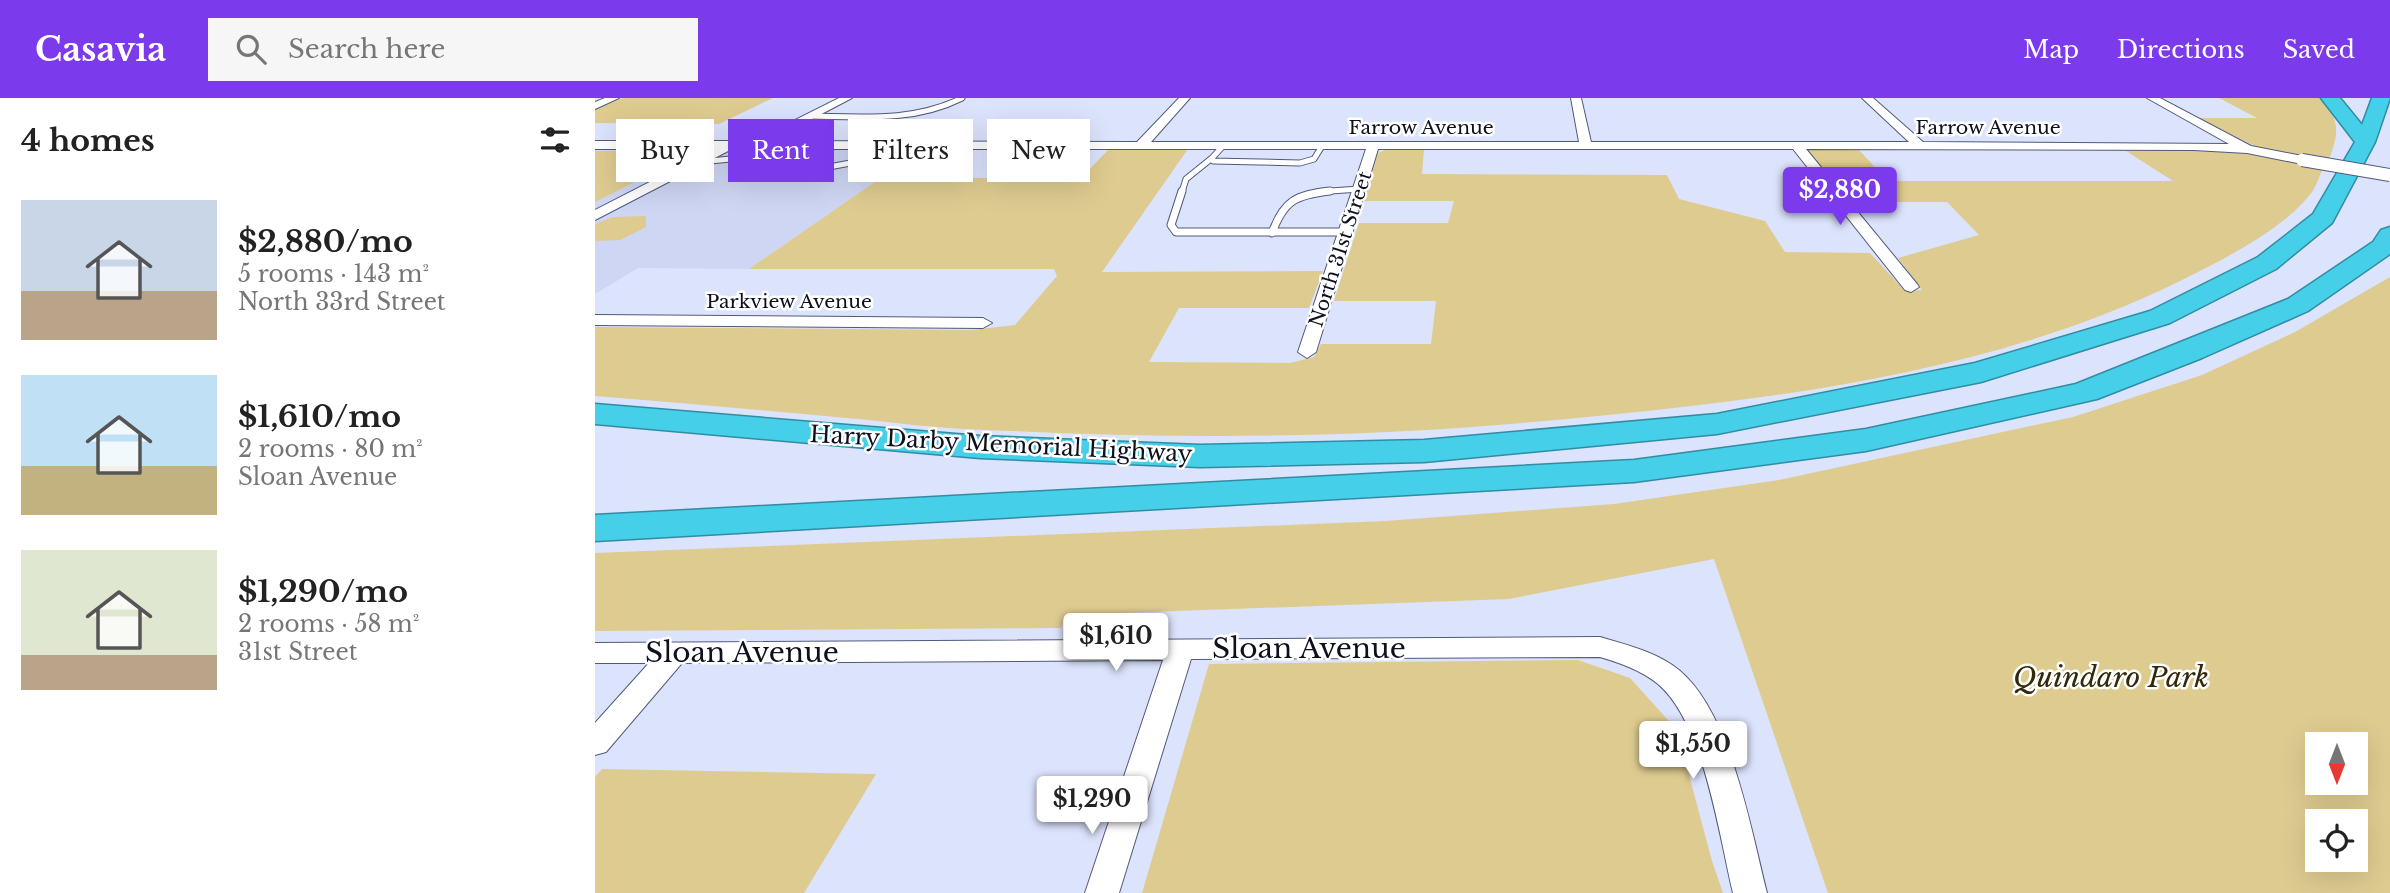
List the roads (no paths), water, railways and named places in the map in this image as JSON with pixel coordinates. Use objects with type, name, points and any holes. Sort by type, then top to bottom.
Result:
[{"type":"highway","points":[[2330,98],[2365,142]]},
{"type":"highway","name":"Harry Darby Memorial Highway","points":[[595,414],[980,447],[1200,456],[1424,451],[1717,424],[1981,372],[2160,317],[2267,263],[2323,218],[2365,142],[2381,98]]},
{"type":"highway","name":"Harry Darby Memorial Highway","points":[[595,528],[1634,471],[1866,440],[2085,392],[2191,351],[2298,305],[2383,247],[2390,234]]},
{"type":"highway","points":[[595,509],[807,517]]},
{"type":"street","points":[[595,106],[614,98]]},
{"type":"street","points":[[805,119],[847,98]]},
{"type":"street","points":[[1140,146],[1185,98]]},
{"type":"street","points":[[1576,98],[1586,146]]},
{"type":"street","points":[[1867,98],[1920,146]]},
{"type":"street","points":[[2152,98],[2247,149],[2390,175]]},
{"type":"street","name":"Farrow Avenue","points":[[595,145],[728,146]]},
{"type":"street","name":"Farrow Avenue","points":[[973,146],[2222,146],[2247,149]]},
{"type":"street","name":"North 31st Street","points":[[1307,352],[1373,146]]},
{"type":"street","points":[[1797,146],[1912,286]]},
{"type":"street","points":[[595,215],[660,182]]},
{"type":"street","name":"Parkview Avenue","points":[[595,320],[983,323]]},
{"type":"street","name":"Sloan Avenue","points":[[595,653],[1600,647],[1642,660]]},
{"type":"street","points":[[1102,893],[1181,648]]},
{"type":"street","points":[[595,743],[674,653]]},
{"type":"street","points":[[1642,660],[1676,684],[1697,716],[1717,768],[1750,893]]},
{"type":"lane","points":[[811,116],[917,116],[943,109],[961,98]]},
{"type":"lane","points":[[1223,146],[1186,180],[1171,225],[1176,232],[1345,232]]},
{"type":"lane","points":[[1212,158],[1220,163],[1300,163],[1314,159],[1322,146]]},
{"type":"lane","points":[[1272,233],[1284,207],[1291,201],[1322,192],[1359,189]]},
{"type":"park label","name":"Quindaro Park","points":[[2111,677]]}]
